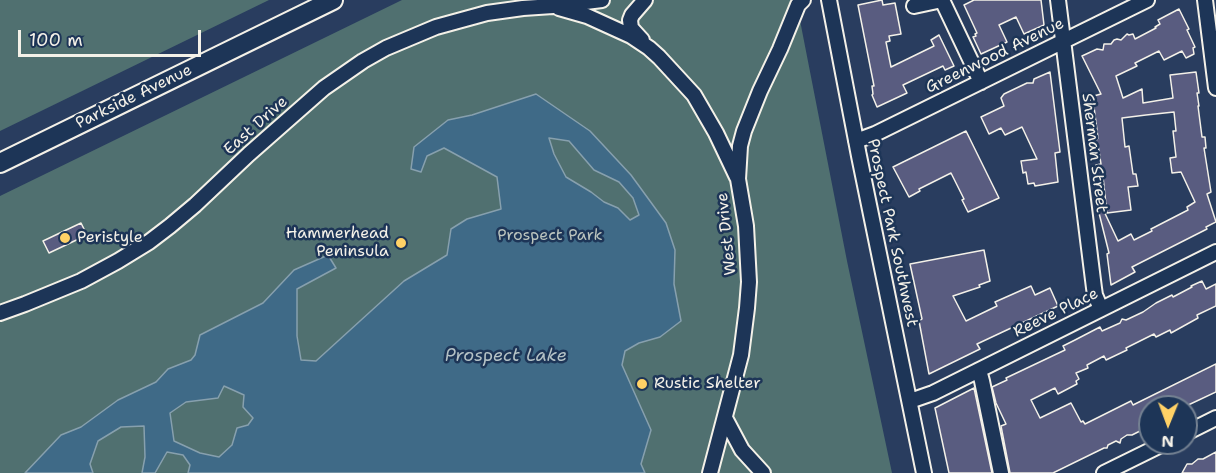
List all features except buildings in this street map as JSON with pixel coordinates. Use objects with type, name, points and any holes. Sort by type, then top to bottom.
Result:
[{"type":"main road","name":"Parkside Avenue","points":[[0,163],[333,0]]},
{"type":"street","name":"East Drive","points":[[0,313],[81,281],[148,242],[195,205],[324,88],[386,48],[436,27],[487,13],[602,0]]},
{"type":"street","name":"East Drive","points":[[645,0],[632,15],[630,20],[632,28],[694,95],[716,133],[738,179]]},
{"type":"street","name":"West Drive","points":[[710,473],[741,355],[747,308],[749,282],[746,226],[738,179],[740,146],[760,91],[788,33],[798,5],[803,0]]},
{"type":"street","name":"Prospect Park Southwest","points":[[829,0],[924,473]]},
{"type":"street","points":[[914,6],[942,0],[981,82]]},
{"type":"street","name":"Sherman Street","points":[[1058,0],[1095,296],[1101,309]]},
{"type":"street","name":"Greenwood Avenue","points":[[856,141],[875,134],[1147,0]]},
{"type":"street","points":[[1205,0],[1216,88]]},
{"type":"street","name":"East Drive","points":[[553,6],[587,16],[631,36],[650,48]]},
{"type":"street","name":"Reeve Place","points":[[910,401],[933,393],[1216,252]]},
{"type":"street","points":[[979,370],[1001,473]]},
{"type":"street","points":[[725,418],[742,450],[763,473]]},
{"type":"street","points":[[1198,427],[1216,418]]},
{"type":"street","points":[[1104,473],[1141,455]]},
{"type":"green space","points":[[0,0],[269,0],[0,131]]},
{"type":"green space","name":"Prospect Park","points":[[402,0],[796,0],[847,261],[892,473],[0,473],[0,196]]},
{"type":"water","name":"Prospect Lake","points":[[536,94],[590,131],[631,175],[666,223],[675,250],[674,284],[681,321],[660,337],[639,343],[625,351],[622,365],[651,430],[641,464],[645,473],[188,473],[190,465],[183,455],[167,452],[155,473],[142,473],[145,457],[144,426],[121,427],[98,441],[90,464],[93,473],[25,473],[61,435],[81,427],[118,400],[156,382],[168,369],[191,360],[195,355],[200,335],[263,303],[294,270],[328,255],[336,268],[297,289],[297,336],[301,360],[316,361],[404,281],[447,255],[451,229],[467,219],[501,209],[497,177],[444,148],[427,156],[421,172],[411,169],[414,147],[448,120],[472,115]],"holes":[[[549,138],[569,141],[594,170],[619,182],[633,198],[639,215],[630,220],[618,208],[604,202],[566,177],[554,154]],[[224,386],[244,395],[243,407],[253,418],[248,425],[237,428],[232,445],[219,457],[200,453],[174,441],[170,413],[186,402],[218,398]]]},
{"type":"place","name":"Peristyle","points":[[65,238]]},
{"type":"place","name":"Hammerhead Peninsula","points":[[401,243]]},
{"type":"place","name":"Rustic Shelter","points":[[642,384]]}]
